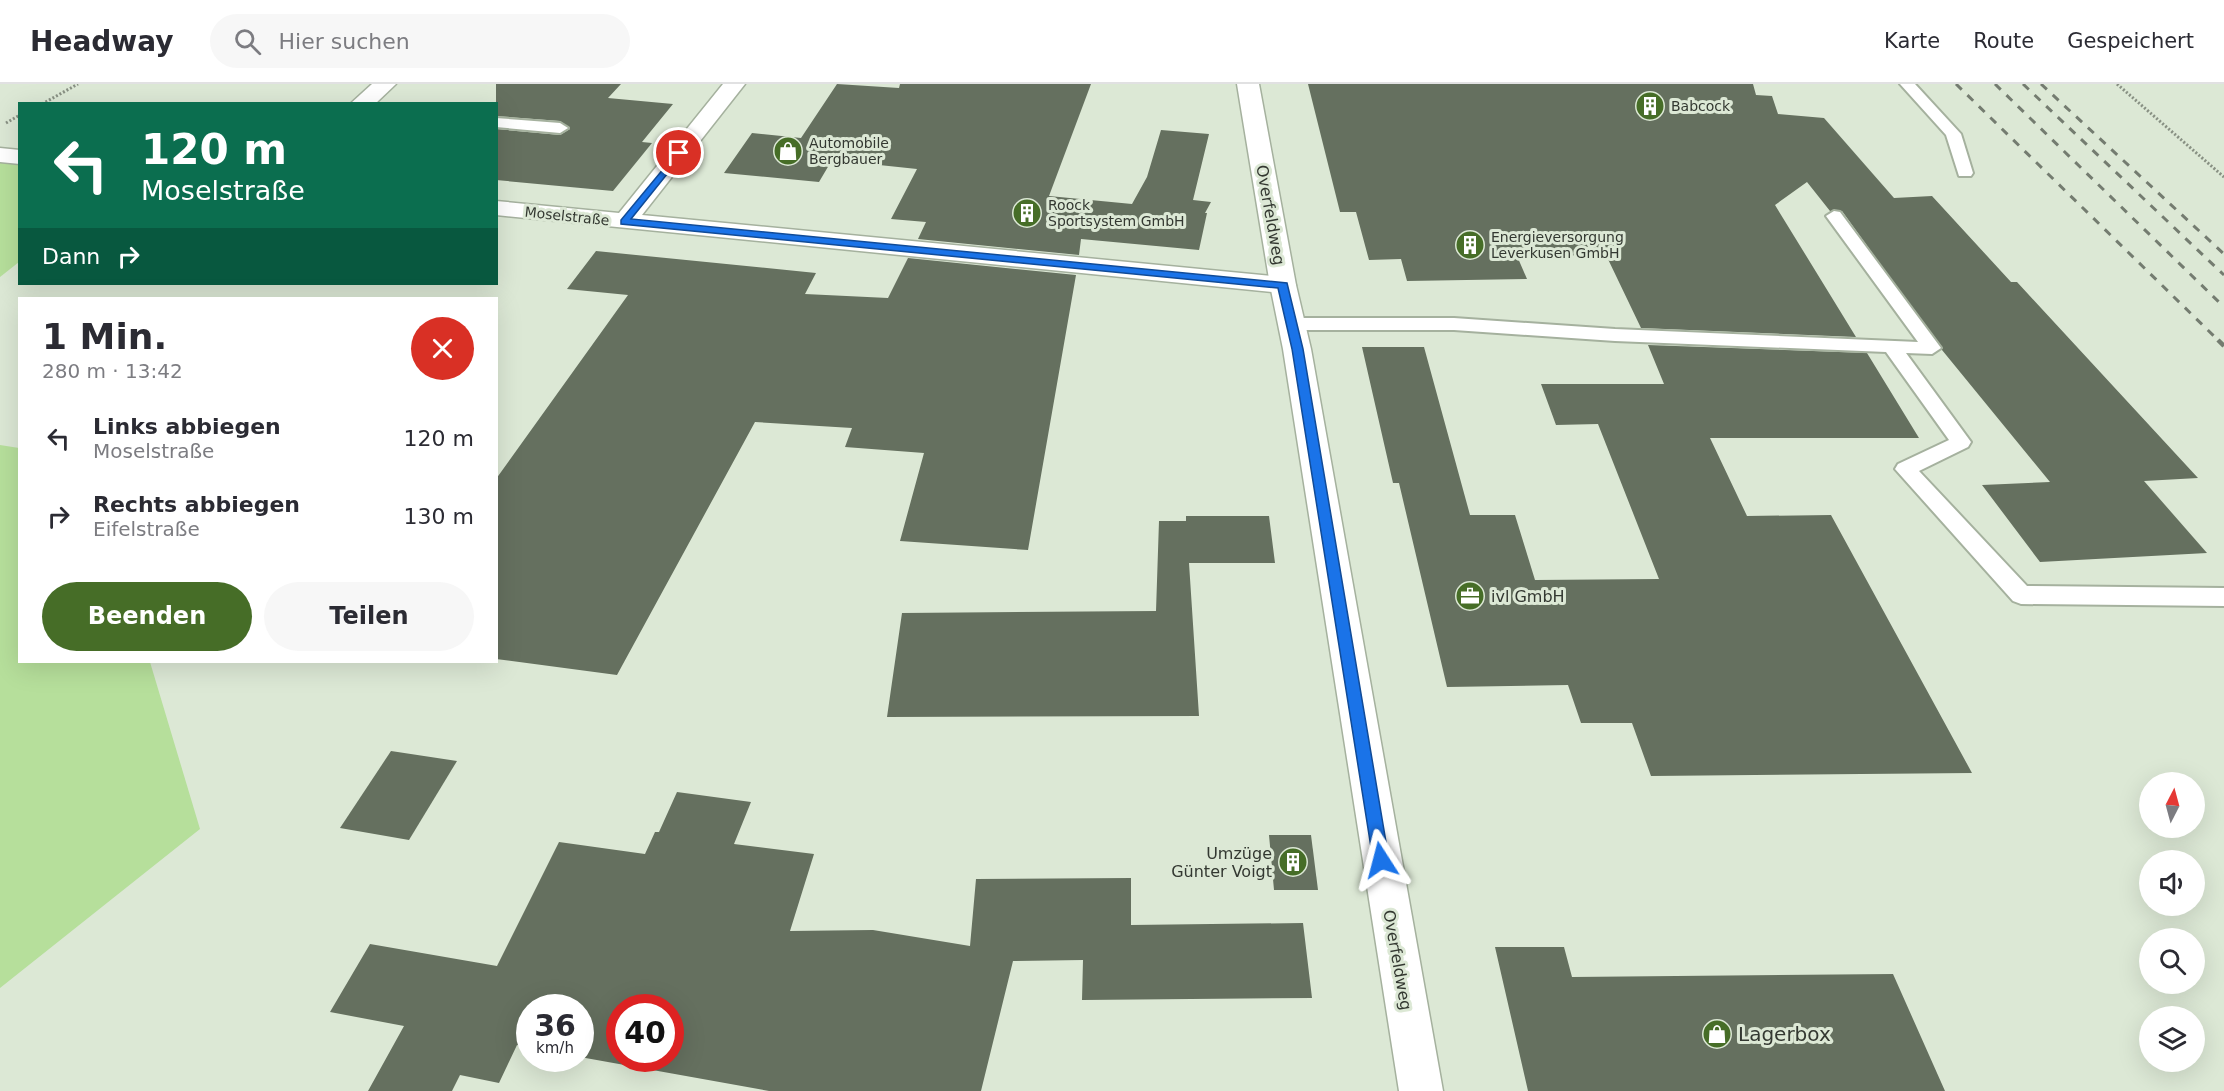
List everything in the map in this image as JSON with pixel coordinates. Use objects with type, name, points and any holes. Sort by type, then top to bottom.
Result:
[{"type":"street","points":[[363,102],[385,84]]},
{"type":"street","points":[[624,222],[734,84]]},
{"type":"street","name":"Overfeldweg","points":[[1248,84],[1283,285],[1297,349],[1421,1091]]},
{"type":"street","points":[[0,155],[18,157]]},
{"type":"street","name":"Moselstraße","points":[[498,208],[1283,285]]},
{"type":"lane","points":[[1907,84],[1953,134],[1965,173]]},
{"type":"lane","points":[[498,122],[560,128]]},
{"type":"lane","points":[[1291,324],[1454,324],[1615,335],[1932,348],[1834,216]]},
{"type":"lane","points":[[1892,347],[1960,442],[1905,469],[2021,595],[2224,597]]},
{"type":"path","points":[[46,102],[78,84]]},
{"type":"path","points":[[2117,84],[2224,177]]},
{"type":"green space","points":[[0,161],[18,163],[18,263],[0,277]]},
{"type":"green space","points":[[0,445],[18,448],[18,663],[150,663],[200,829],[0,988]]},
{"type":"building","points":[[496,84],[621,84],[608,98],[673,104],[642,142],[652,143],[613,191],[498,180],[498,129],[560,135],[570,129],[560,121],[498,116],[498,102],[496,102]]},
{"type":"building","points":[[837,84],[899,88],[900,84],[1091,84],[1049,196],[1132,204],[1147,177],[1161,130],[1209,134],[1193,200],[1211,202],[1205,213],[1207,213],[1199,250],[1081,239],[1079,255],[918,239],[926,222],[891,219],[917,169],[832,160],[819,182],[724,173],[752,133],[801,138]]},
{"type":"building","points":[[1308,84],[1753,84],[1756,95],[1772,96],[1778,114],[1824,118],[1894,198],[1932,196],[2011,282],[2017,282],[2198,478],[2144,481],[2207,553],[2040,562],[1982,485],[2050,482],[1942,350],[1842,211],[1830,211],[1807,182],[1775,205],[1856,337],[1641,328],[1606,255],[1517,256],[1527,279],[1407,281],[1401,259],[1369,260],[1356,212],[1340,212]]},
{"type":"building","points":[[596,251],[816,273],[805,294],[888,298],[908,258],[1076,275],[1028,550],[900,541],[924,453],[845,447],[852,428],[755,422],[617,675],[498,659],[498,476],[628,295],[567,289]]},
{"type":"building","points":[[1648,345],[1867,353],[1919,438],[1710,438],[1747,516],[1831,515],[1972,773],[1651,776],[1632,723],[1581,723],[1568,685],[1447,687],[1399,483],[1393,483],[1362,347],[1424,347],[1470,515],[1515,515],[1535,580],[1659,579],[1598,424],[1556,425],[1541,384],[1664,384]]},
{"type":"building","points":[[1186,516],[1269,516],[1275,563],[1189,563],[1199,716],[887,717],[902,613],[1156,611],[1159,521],[1186,521]]},
{"type":"building","points":[[391,751],[457,761],[409,840],[340,828]]},
{"type":"building","points":[[677,792],[751,802],[734,844],[814,854],[790,931],[873,930],[970,946],[976,879],[1131,878],[1131,925],[1303,923],[1312,998],[1082,1000],[1083,960],[1013,961],[981,1091],[769,1091],[663,1072],[684,1072],[684,994],[606,994],[606,1062],[594,1060],[594,994],[516,994],[516,1047],[499,1083],[460,1075],[452,1091],[368,1091],[404,1026],[330,1012],[370,944],[497,966],[559,842],[645,854],[655,832],[659,832]]},
{"type":"building","name":"Umzüge Günter Voigt","points":[[1269,835],[1311,835],[1318,890],[1274,890]]},
{"type":"building","name":"Lagerbox","points":[[1495,947],[1564,947],[1572,977],[1893,974],[1945,1091],[1528,1091]]},
{"type":"railway","points":[[1956,84],[2219,341]]},
{"type":"railway","points":[[1995,84],[2224,307]]},
{"type":"railway","points":[[2023,84],[2224,275]]},
{"type":"railway","points":[[2041,84],[2224,254]]},
{"type":"railway","points":[[2219,341],[2224,346]]},
{"type":"place","name":"Babcock","points":[[1650,106]]},
{"type":"place","name":"Automobile Bergbauer","points":[[788,151]]},
{"type":"place","name":"Roock Sportsystem GmbH","points":[[1027,213]]},
{"type":"place","name":"Energieversorgung Leverkusen GmbH","points":[[1470,245]]},
{"type":"place","name":"ivl GmbH","points":[[1470,596]]},
{"type":"place","name":"Umzüge Günter Voigt","points":[[1293,862]]},
{"type":"place","name":"Lagerbox","points":[[1717,1034]]},
{"type":"route","points":[[679,153],[624,222],[1283,285],[1297,349],[1381,860]]}]
